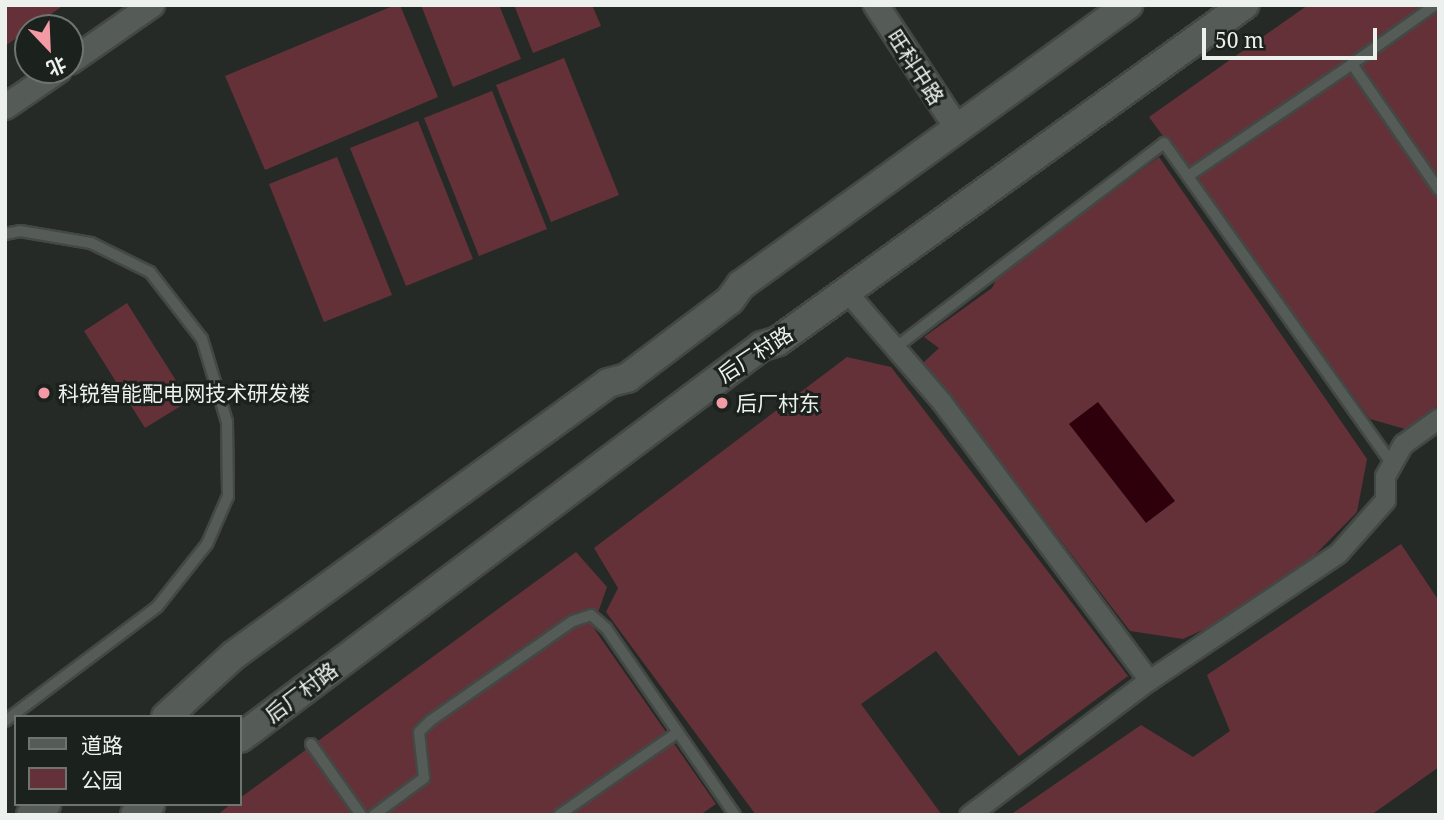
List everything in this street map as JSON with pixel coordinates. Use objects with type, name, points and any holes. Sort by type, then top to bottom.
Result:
[{"type":"main road","points":[[168,715],[234,656],[608,383],[627,378],[730,300],[741,285],[1128,5]]},
{"type":"main road","name":"后厂村路","points":[[242,736],[631,447],[656,423],[762,346],[778,341],[847,292],[1244,5]]},
{"type":"street","points":[[84,52],[152,5]]},
{"type":"street","name":"旺科中路","points":[[876,5],[957,128]]},
{"type":"street","points":[[5,107],[39,84]]},
{"type":"street","points":[[847,292],[950,412],[1149,680]]},
{"type":"street","points":[[969,815],[1149,680],[1338,553],[1385,500],[1385,476],[1403,444],[1439,418]]},
{"type":"lane","points":[[1188,176],[1435,5]]},
{"type":"lane","points":[[1352,64],[1439,190]]},
{"type":"lane","points":[[895,348],[1164,143],[1392,464]]},
{"type":"lane","points":[[5,233],[20,231],[91,243],[150,272],[202,339],[227,422],[228,496],[207,544],[157,607],[5,721]]},
{"type":"lane","points":[[374,815],[424,778],[419,732],[430,721],[573,621],[591,615],[606,628],[735,815]]},
{"type":"lane","points":[[559,815],[678,732]]},
{"type":"lane","points":[[310,744],[355,813]]},
{"type":"green space","points":[[5,5],[64,5],[51,14],[14,14],[14,40],[5,46]]},
{"type":"green space","points":[[400,5],[438,97],[265,170],[225,76]]},
{"type":"green space","points":[[421,5],[499,5],[521,59],[453,87]]},
{"type":"green space","points":[[514,5],[592,5],[601,26],[533,53]]},
{"type":"green space","points":[[1308,5],[1439,5],[1439,405],[1405,429],[1370,419],[1149,117]]},
{"type":"green space","points":[[564,58],[619,195],[551,222],[496,85]]},
{"type":"green space","points":[[492,91],[547,229],[479,256],[424,118]]},
{"type":"green space","points":[[418,121],[473,259],[406,286],[350,148]]},
{"type":"green space","points":[[337,157],[392,295],[324,322],[269,184]]},
{"type":"green space","points":[[1159,157],[1367,459],[1357,512],[1310,560],[1216,624],[1183,639],[1130,631],[924,362],[939,348],[924,337],[992,288],[998,276]]},
{"type":"green space","points":[[127,303],[189,401],[145,428],[84,331]]},
{"type":"green space","points":[[847,357],[891,367],[1128,676],[1019,756],[936,651],[861,704],[942,815],[756,815],[606,612],[618,588],[594,548]]},
{"type":"green space","points":[[1401,544],[1439,601],[1439,767],[1371,815],[1010,815],[1141,725],[1193,757],[1230,731],[1207,675]]},
{"type":"green space","points":[[576,552],[607,587],[593,627],[716,804],[700,815],[217,815],[228,806],[242,806],[242,797]]},
{"type":"shaded area","points":[[1098,402],[1175,501],[1146,523],[1069,424]]},
{"type":"place","name":"科锐智能配电网技术研发楼","points":[[44,393]]},
{"type":"place","name":"后厂村东","points":[[722,403]]}]
